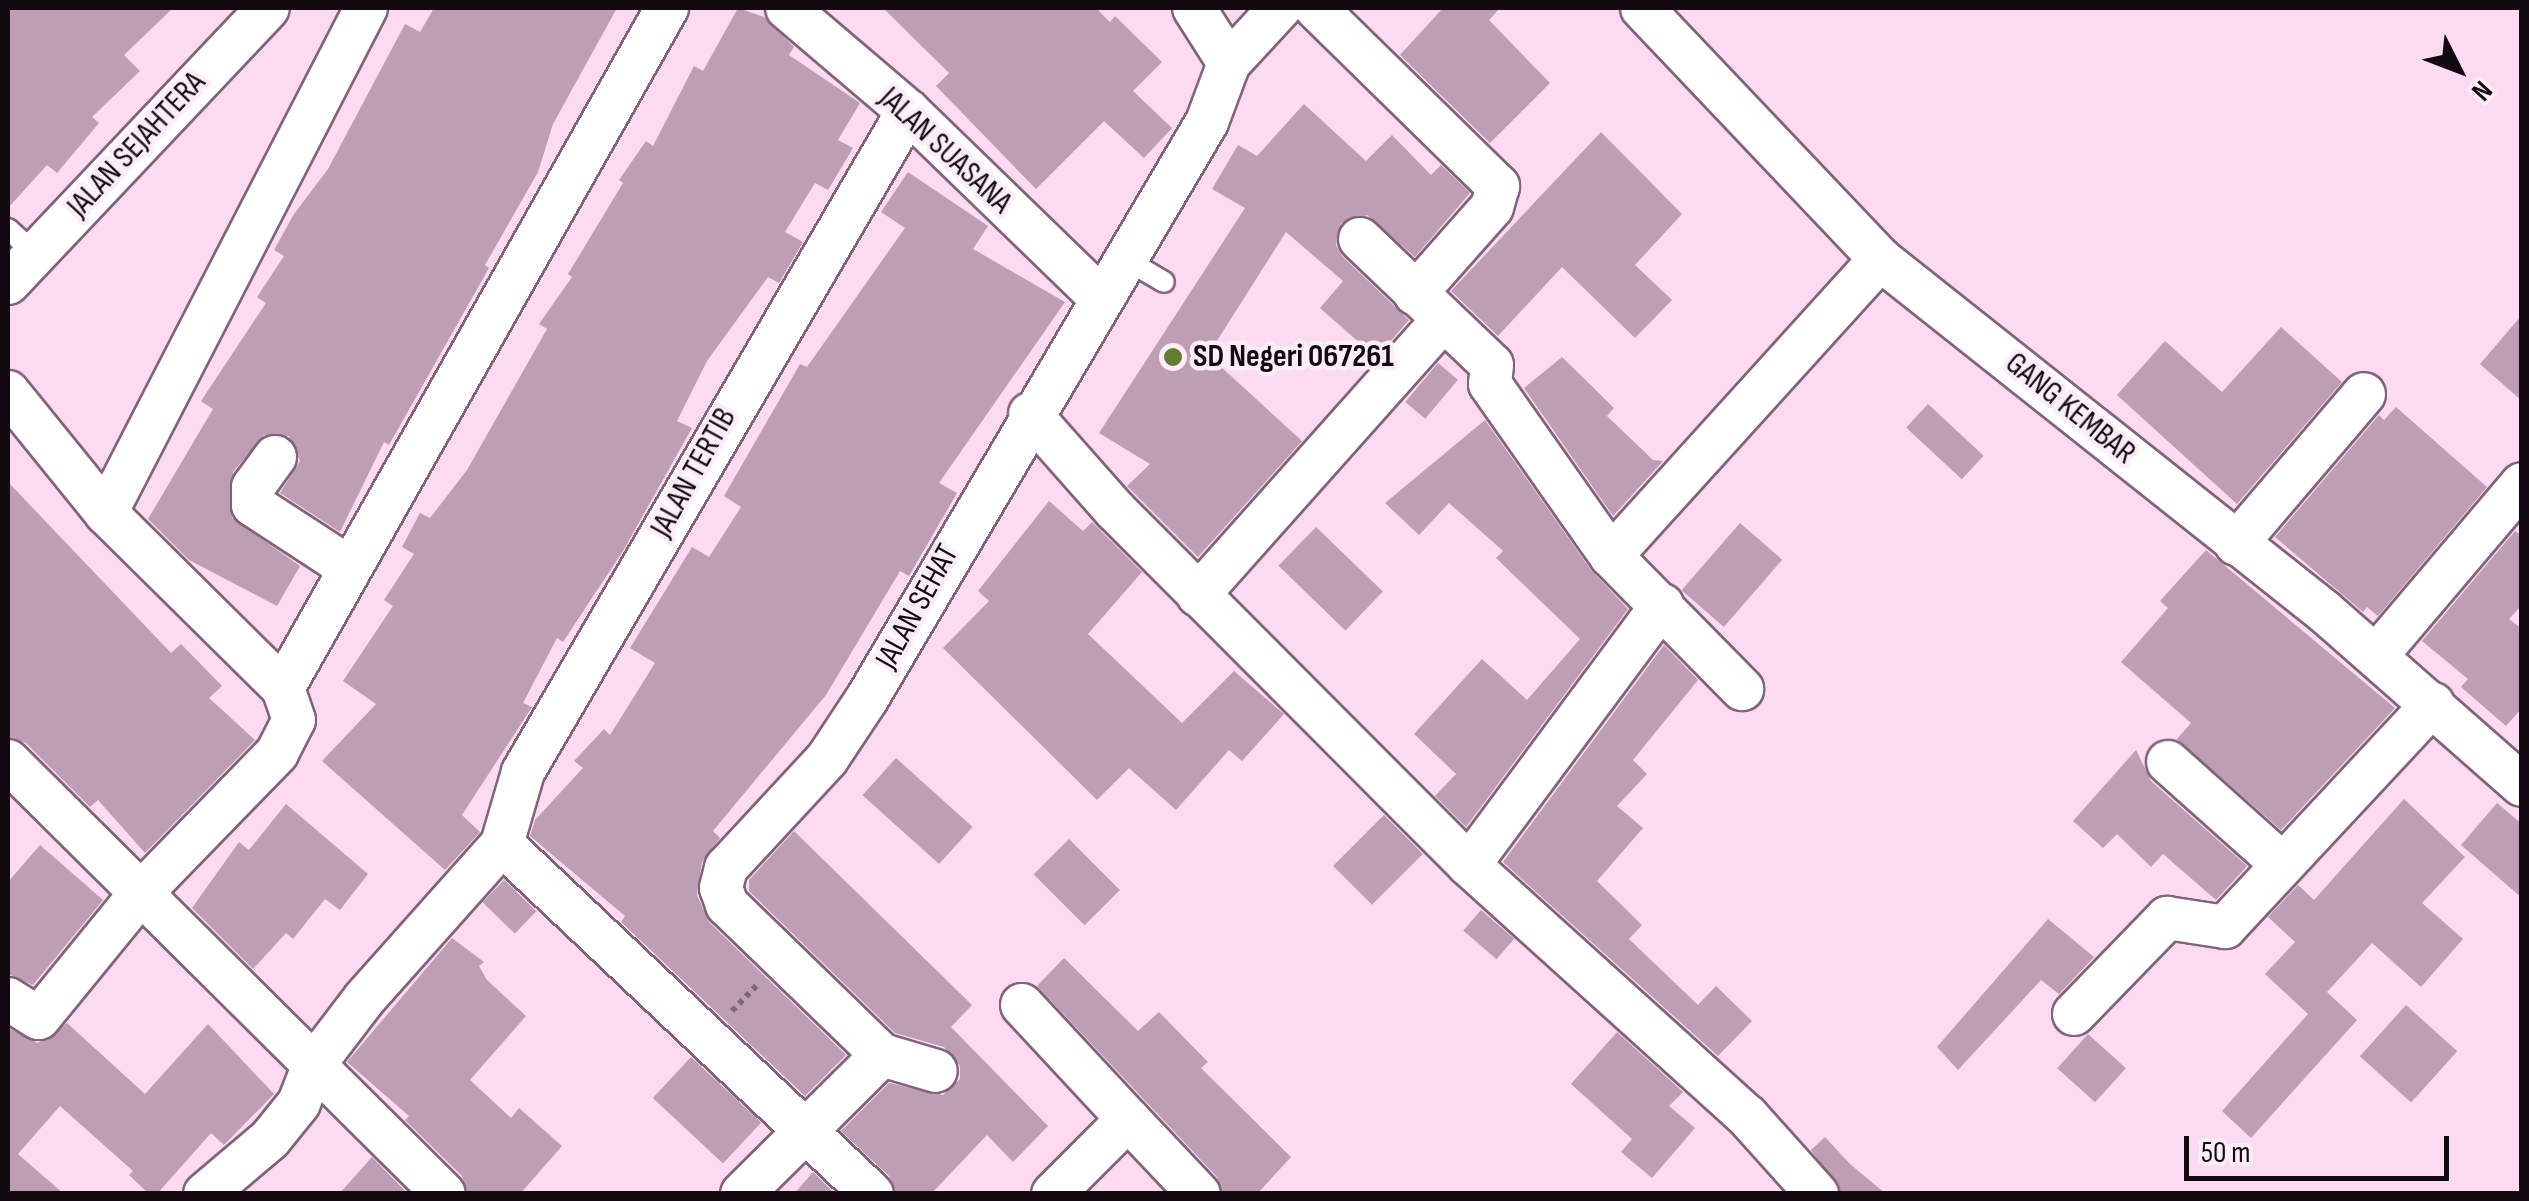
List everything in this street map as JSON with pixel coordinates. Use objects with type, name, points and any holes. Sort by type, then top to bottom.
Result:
[{"type":"street","name":"JALAN SEJAHTERA","points":[[17,255],[268,8]]},
{"type":"street","points":[[106,513],[366,8]]},
{"type":"street","points":[[283,688],[667,8]]},
{"type":"street","name":"JALAN SUASANA","points":[[787,8],[908,111],[1101,298]]},
{"type":"street","points":[[1194,8],[1229,63],[1280,8]]},
{"type":"street","points":[[1198,596],[1429,307],[1492,207],[1498,186],[1316,8]]},
{"type":"street","name":"GANG KEMBAR","points":[[1642,8],[1880,260],[2377,655],[2522,786]]},
{"type":"street","name":"JALAN SEHAT","points":[[882,1054],[727,905],[721,888],[726,868],[827,759],[1207,122],[1229,63]]},
{"type":"street","name":"JALAN TERTIB","points":[[502,844],[524,772],[908,111]]},
{"type":"street","points":[[1360,238],[1492,366],[1490,384],[1612,556],[1742,689]]},
{"type":"street","points":[[1612,556],[1880,260]]},
{"type":"street","points":[[8,392],[106,513],[283,688],[294,720],[290,736],[140,894],[39,1018],[8,998]]},
{"type":"street","points":[[2236,544],[2364,394]]},
{"type":"street","points":[[1030,414],[1198,596],[1470,865],[1747,1116],[1817,1194]]},
{"type":"street","points":[[276,457],[253,487],[253,505],[348,567]]},
{"type":"street","points":[[2377,655],[2522,484]]},
{"type":"street","points":[[1470,865],[1662,605]]},
{"type":"street","points":[[2074,1014],[2166,918],[2222,930],[2280,862],[2433,704]]},
{"type":"street","points":[[8,761],[444,1194]]},
{"type":"street","points":[[2168,762],[2280,862]]},
{"type":"street","points":[[205,1194],[270,1139],[299,1103],[313,1066],[502,844],[802,1132],[872,1194]]},
{"type":"street","points":[[1022,1005],[1199,1194]]},
{"type":"street","points":[[742,1194],[882,1054],[936,1071]]},
{"type":"street","points":[[1053,1194],[1128,1119]]},
{"type":"lane","points":[[1124,260],[1164,282]]},
{"type":"path","points":[[705,1040],[783,958]]},
{"type":"building","points":[[8,8],[173,8],[124,55],[140,71],[92,117],[99,123],[57,173],[47,165],[8,208]]},
{"type":"building","points":[[434,8],[617,8],[553,124],[538,172],[485,265],[489,268],[389,445],[384,442],[340,532],[280,493],[300,461],[289,436],[264,435],[233,472],[232,518],[300,566],[277,606],[189,560],[148,519],[213,409],[201,401],[266,303],[257,297],[284,256],[274,250],[294,214],[328,169],[405,24],[420,32]]},
{"type":"building","points":[[738,8],[764,17],[794,47],[789,55],[860,103],[838,140],[853,148],[828,190],[815,183],[785,232],[803,242],[779,283],[768,277],[707,361],[677,421],[692,428],[623,551],[563,642],[557,638],[523,703],[532,707],[462,815],[480,832],[445,870],[322,761],[376,704],[343,681],[393,606],[384,600],[414,554],[402,547],[420,513],[430,518],[467,470],[547,329],[539,324],[572,277],[568,274],[623,183],[619,180],[646,141],[653,146],[694,66],[703,71]]},
{"type":"building","points":[[883,8],[1096,8],[1110,22],[1115,16],[1162,62],[1133,91],[1172,128],[1144,158],[1104,121],[1036,189],[936,86],[949,73]]},
{"type":"building","points":[[1443,8],[1500,8],[1489,20],[1550,83],[1490,143],[1400,55]]},
{"type":"building","points":[[1304,104],[1366,161],[1392,135],[1431,175],[1441,165],[1470,193],[1415,257],[1367,215],[1341,223],[1336,245],[1342,256],[1409,320],[1367,368],[1352,354],[1361,344],[1320,308],[1343,281],[1286,232],[1208,355],[1302,441],[1198,557],[1127,486],[1150,464],[1099,433],[1245,208],[1212,189],[1238,145],[1257,156]]},
{"type":"building","points":[[1601,132],[1682,214],[1635,265],[1672,300],[1635,338],[1562,267],[1498,336],[1451,291]]},
{"type":"building","points":[[908,172],[988,226],[973,249],[1065,302],[939,483],[957,493],[909,576],[900,571],[826,695],[713,831],[720,838],[702,862],[697,895],[709,922],[846,1055],[805,1096],[621,922],[625,916],[530,836],[535,820],[583,768],[574,761],[604,729],[610,735],[655,663],[630,648],[692,547],[709,557],[741,507],[724,496],[800,364],[807,367],[905,228],[881,212]]},
{"type":"building","points":[[2522,315],[2522,401],[2480,364]]},
{"type":"building","points":[[2281,327],[2342,382],[2237,504],[2117,395],[2165,341],[2222,392]]},
{"type":"building","points":[[1562,357],[1614,408],[1607,416],[1653,460],[1663,461],[1613,516],[1524,388]]},
{"type":"building","points":[[1438,363],[1458,380],[1425,419],[1405,402]]},
{"type":"building","points":[[1928,404],[1984,456],[1962,479],[1906,427]]},
{"type":"building","points":[[2396,407],[2487,487],[2378,616],[2367,607],[2363,612],[2275,537],[2379,415],[2384,420]]},
{"type":"building","points":[[1485,420],[1591,570],[1628,609],[1466,827],[1435,796],[1456,774],[1414,734],[1482,659],[1527,700],[1580,639],[1496,558],[1503,551],[1449,503],[1419,535],[1385,503]]},
{"type":"building","points":[[8,482],[171,653],[181,644],[222,686],[209,698],[255,740],[145,853],[98,800],[90,807],[26,743],[8,737]]},
{"type":"building","points":[[1049,501],[1083,531],[1092,522],[1142,572],[1088,634],[1182,723],[1234,671],[1284,714],[1242,761],[1229,750],[1176,810],[1129,768],[1097,800],[943,648],[989,601],[978,591]]},
{"type":"building","points":[[1740,523],[1782,560],[1724,627],[1682,590]]},
{"type":"building","points":[[1316,527],[1383,592],[1345,630],[1278,566]]},
{"type":"building","points":[[2515,531],[2522,536],[2522,605],[2509,619],[2522,629],[2522,708],[2506,726],[2461,687],[2468,679],[2422,641]]},
{"type":"building","points":[[2206,550],[2395,708],[2281,830],[2177,739],[2191,723],[2121,662],[2168,608],[2160,601]]},
{"type":"building","points":[[1664,645],[1698,680],[1633,760],[1647,774],[1617,806],[1643,828],[1597,881],[1642,925],[1629,939],[1698,1005],[1716,986],[1752,1021],[1718,1056],[1503,862]]},
{"type":"building","points":[[2136,750],[2151,781],[2247,866],[2216,900],[2163,854],[2151,867],[2117,834],[2103,848],[2073,821]]},
{"type":"building","points":[[896,758],[973,827],[939,864],[863,795]]},
{"type":"building","points":[[2404,799],[2465,857],[2422,903],[2463,939],[2421,987],[2372,943],[2327,992],[2357,1020],[2251,1138],[2222,1111],[2308,1014],[2265,974],[2295,942],[2268,917],[2298,885],[2314,900]]},
{"type":"building","points":[[2497,803],[2522,824],[2522,898],[2461,845]]},
{"type":"building","points":[[286,804],[368,874],[340,910],[325,899],[293,939],[286,933],[253,969],[192,908],[239,842],[249,850]]},
{"type":"building","points":[[1384,815],[1423,854],[1372,905],[1333,866]]},
{"type":"building","points":[[794,831],[972,1005],[951,1027],[1048,1126],[1013,1162],[987,1135],[931,1194],[896,1194],[889,1176],[841,1131],[889,1083],[943,1095],[960,1079],[960,1066],[944,1047],[895,1033],[749,891],[749,880]]},
{"type":"building","points":[[1069,839],[1120,890],[1085,925],[1034,874]]},
{"type":"building","points":[[40,845],[103,900],[33,985],[8,974],[8,882]]},
{"type":"building","points":[[504,880],[536,911],[515,934],[482,902]]},
{"type":"building","points":[[1481,910],[1514,939],[1496,959],[1463,930]]},
{"type":"building","points":[[2048,919],[2094,957],[2059,994],[2041,980],[1958,1070],[1937,1047]]},
{"type":"building","points":[[452,938],[484,962],[479,966],[487,980],[526,1016],[470,1080],[511,1118],[519,1108],[562,1146],[520,1194],[468,1194],[462,1176],[405,1120],[409,1116],[347,1062]]},
{"type":"building","points":[[1064,958],[1138,1031],[1159,1012],[1208,1062],[1201,1068],[1291,1157],[1257,1194],[1223,1194],[1217,1177],[1037,986]]},
{"type":"building","points":[[2406,1005],[2457,1051],[2411,1102],[2360,1056]]},
{"type":"building","points":[[67,1023],[145,1094],[208,1024],[274,1094],[224,1145],[211,1133],[157,1194],[149,1194],[129,1175],[133,1171],[60,1106],[18,1154],[64,1194],[8,1194],[8,1028],[38,1043]]},
{"type":"building","points":[[1617,1032],[1683,1092],[1669,1106],[1695,1128],[1652,1178],[1621,1152],[1632,1139],[1571,1084]]},
{"type":"building","points":[[2088,1034],[2126,1068],[2095,1102],[2057,1068]]},
{"type":"building","points":[[691,1057],[761,1122],[723,1163],[653,1098]]},
{"type":"building","points":[[1825,1137],[1886,1194],[1841,1194],[1811,1150]]},
{"type":"building","points":[[372,1157],[408,1194],[339,1194]]},
{"type":"building","points":[[813,1172],[835,1194],[794,1194]]},
{"type":"place","name":"SD Negeri 067261","points":[[1173,357]]}]
